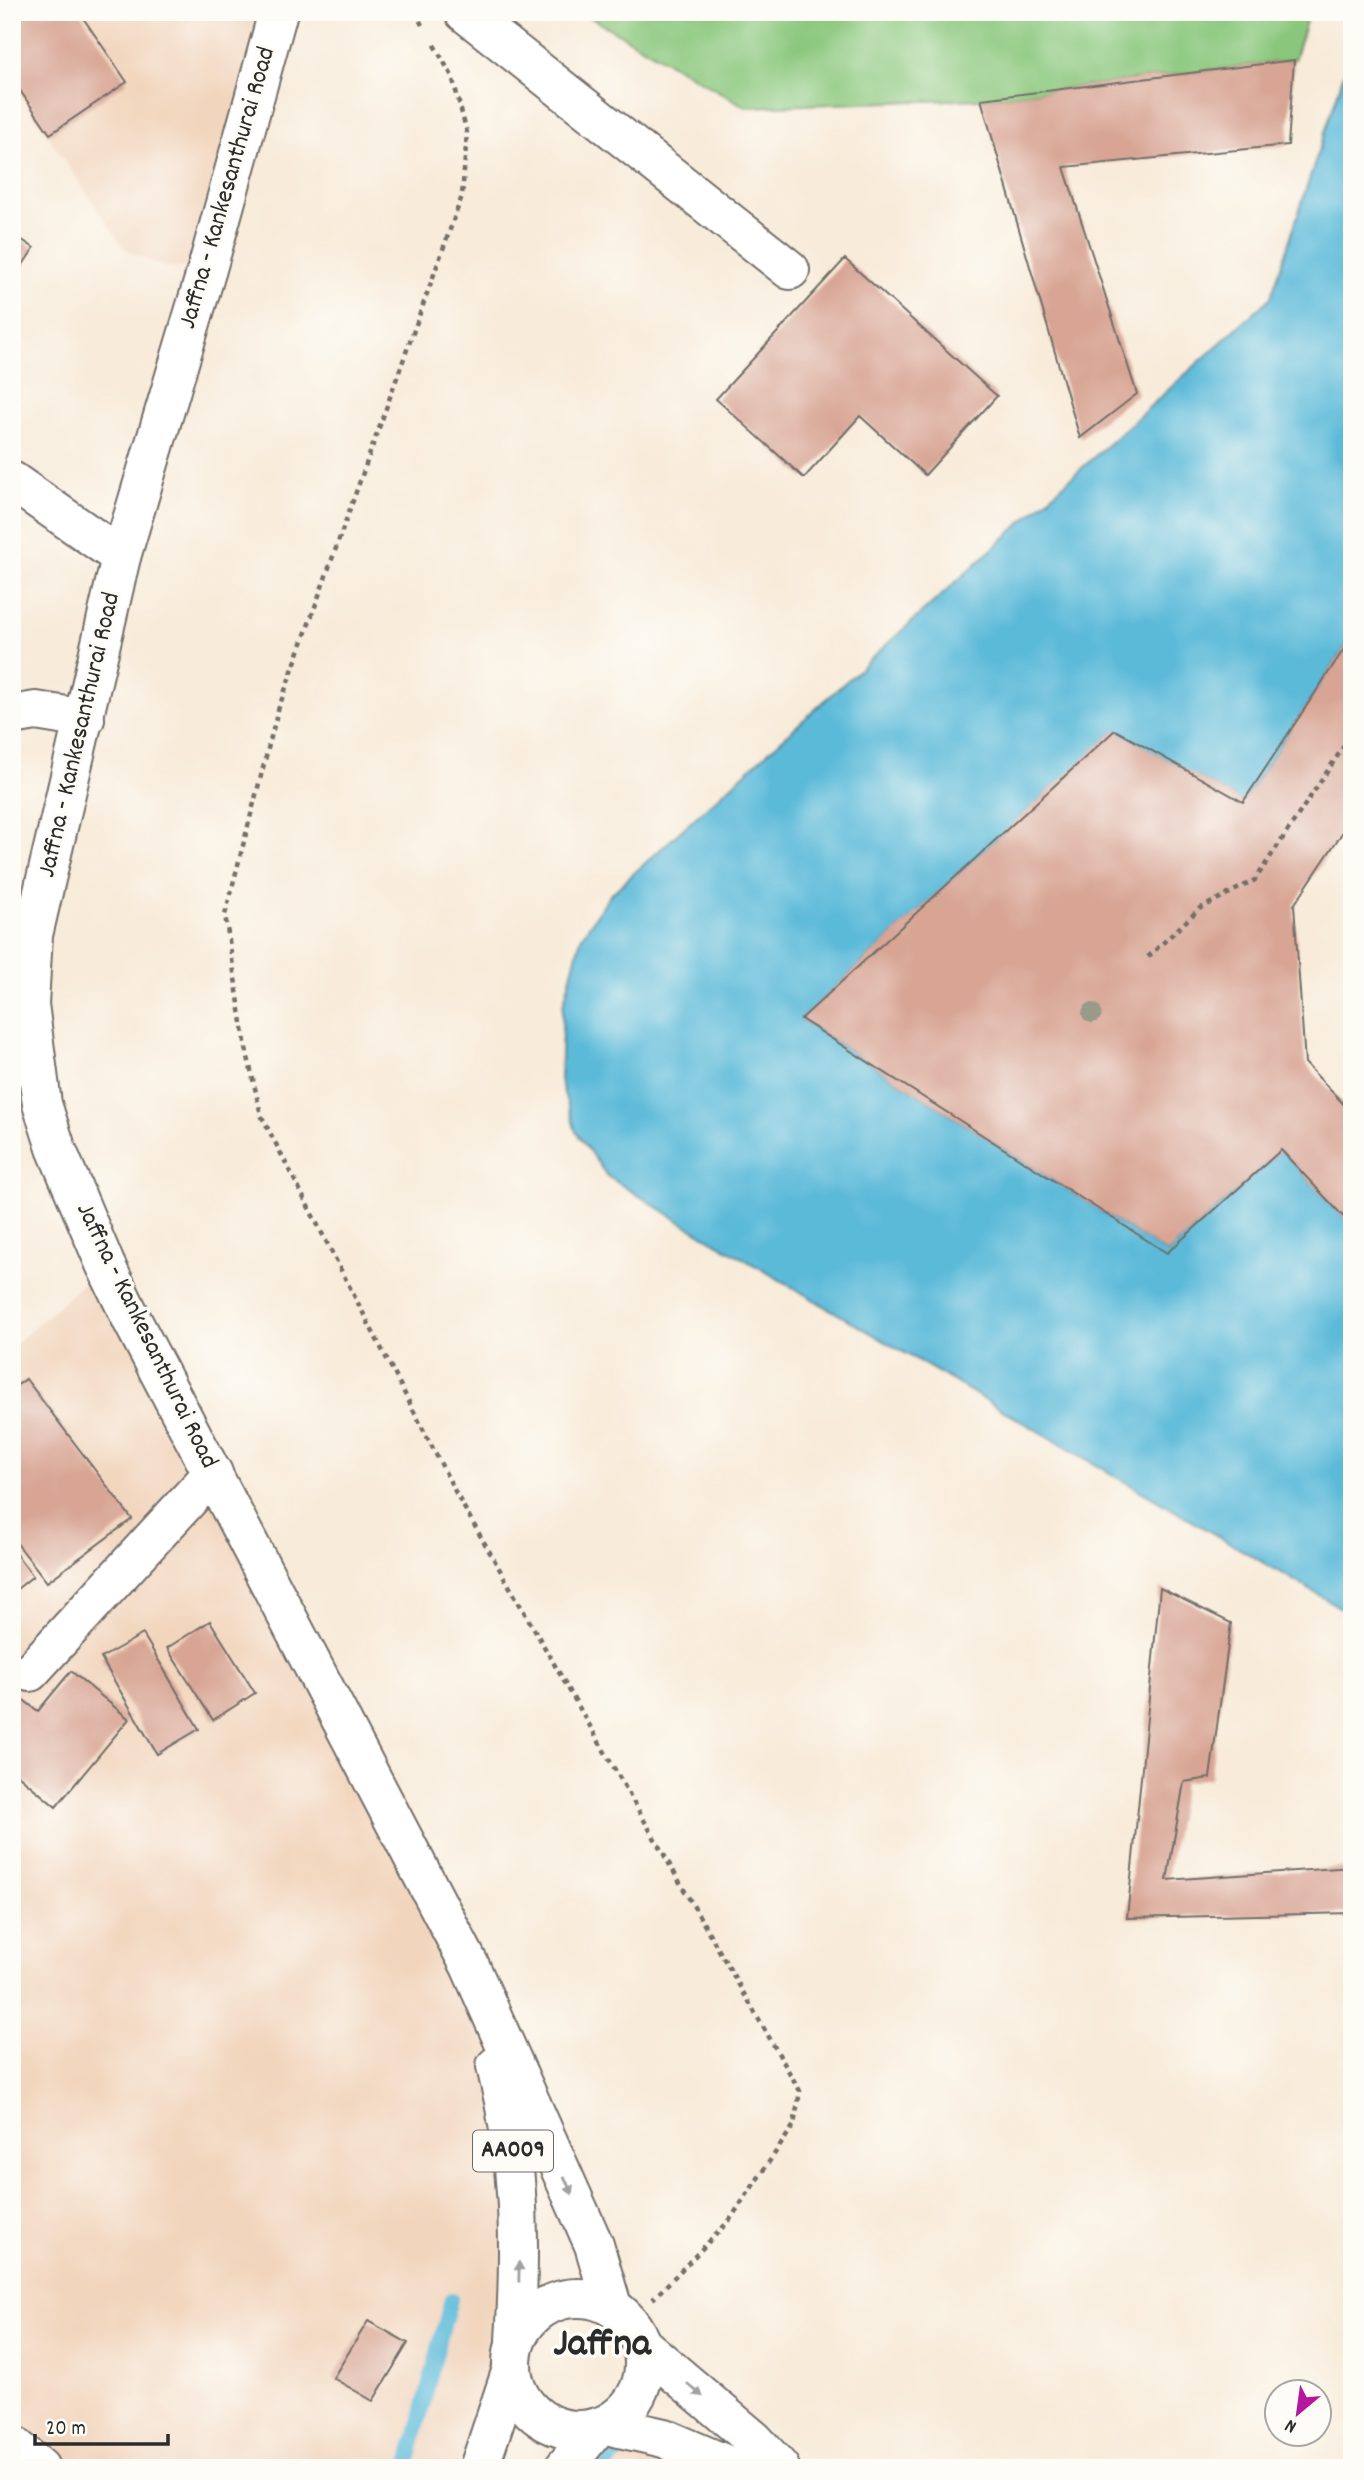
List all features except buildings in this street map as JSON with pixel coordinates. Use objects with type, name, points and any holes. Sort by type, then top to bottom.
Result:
[{"type":"main road","name":"Jaffna - Kankesanthurai Road","points":[[278,12],[206,270],[121,557],[33,935],[29,1004],[42,1104],[57,1148],[105,1264],[133,1322],[470,1966],[628,2325]]},
{"type":"main road","points":[[464,12],[790,270]]},
{"type":"main road","points":[[12,481],[121,557]]},
{"type":"main road","points":[[12,715],[36,711],[85,719]]},
{"type":"main road","points":[[30,1672],[213,1473]]},
{"type":"main road","name":"Jaffna - Kankesanthurai Road","points":[[470,1966],[506,2106],[518,2191],[519,2271],[513,2356],[480,2468]]},
{"type":"main road","points":[[734,2468],[664,2438],[601,2427],[567,2429],[541,2419],[521,2399],[513,2356],[531,2316],[555,2301],[584,2296],[628,2325],[754,2440],[780,2468]]},
{"type":"main road","points":[[564,2468],[601,2427],[625,2412],[639,2392],[645,2369],[628,2325]]},
{"type":"main road","points":[[12,2444],[40,2468]]},
{"type":"path","points":[[415,12],[427,34]]},
{"type":"path","points":[[433,44],[452,76],[467,133],[462,196],[278,710],[225,915],[246,1048],[261,1115],[458,1497],[800,2091],[794,2125],[730,2221],[628,2325]]},
{"type":"path","points":[[1148,957],[1199,909],[1255,880],[1352,734]]},
{"type":"shaded area","points":[[12,12],[278,12],[207,269],[164,267],[125,249],[12,83]]},
{"type":"shaded area","points":[[105,1264],[470,1966],[506,2106],[515,2340],[479,2468],[12,2468],[12,1347]]},
{"type":"shaded area","points":[[609,2443],[665,2456],[695,2468],[571,2468]]},
{"type":"green space","points":[[581,12],[1309,12],[1294,60],[981,99],[746,107]]},
{"type":"water","points":[[1352,49],[1352,637],[1243,802],[1115,731],[801,1019],[1167,1253],[1281,1150],[1352,1226],[1352,1617],[1346,1611],[686,1225],[607,1176],[576,1132],[560,1080],[563,1006],[581,938],[610,895],[1271,297]]},
{"type":"waterway","points":[[407,2468],[451,2299]]},
{"type":"waterway","points":[[603,2468],[623,2448]]},
{"type":"district","name":"Jaffna","points":[[602,2346]]}]
